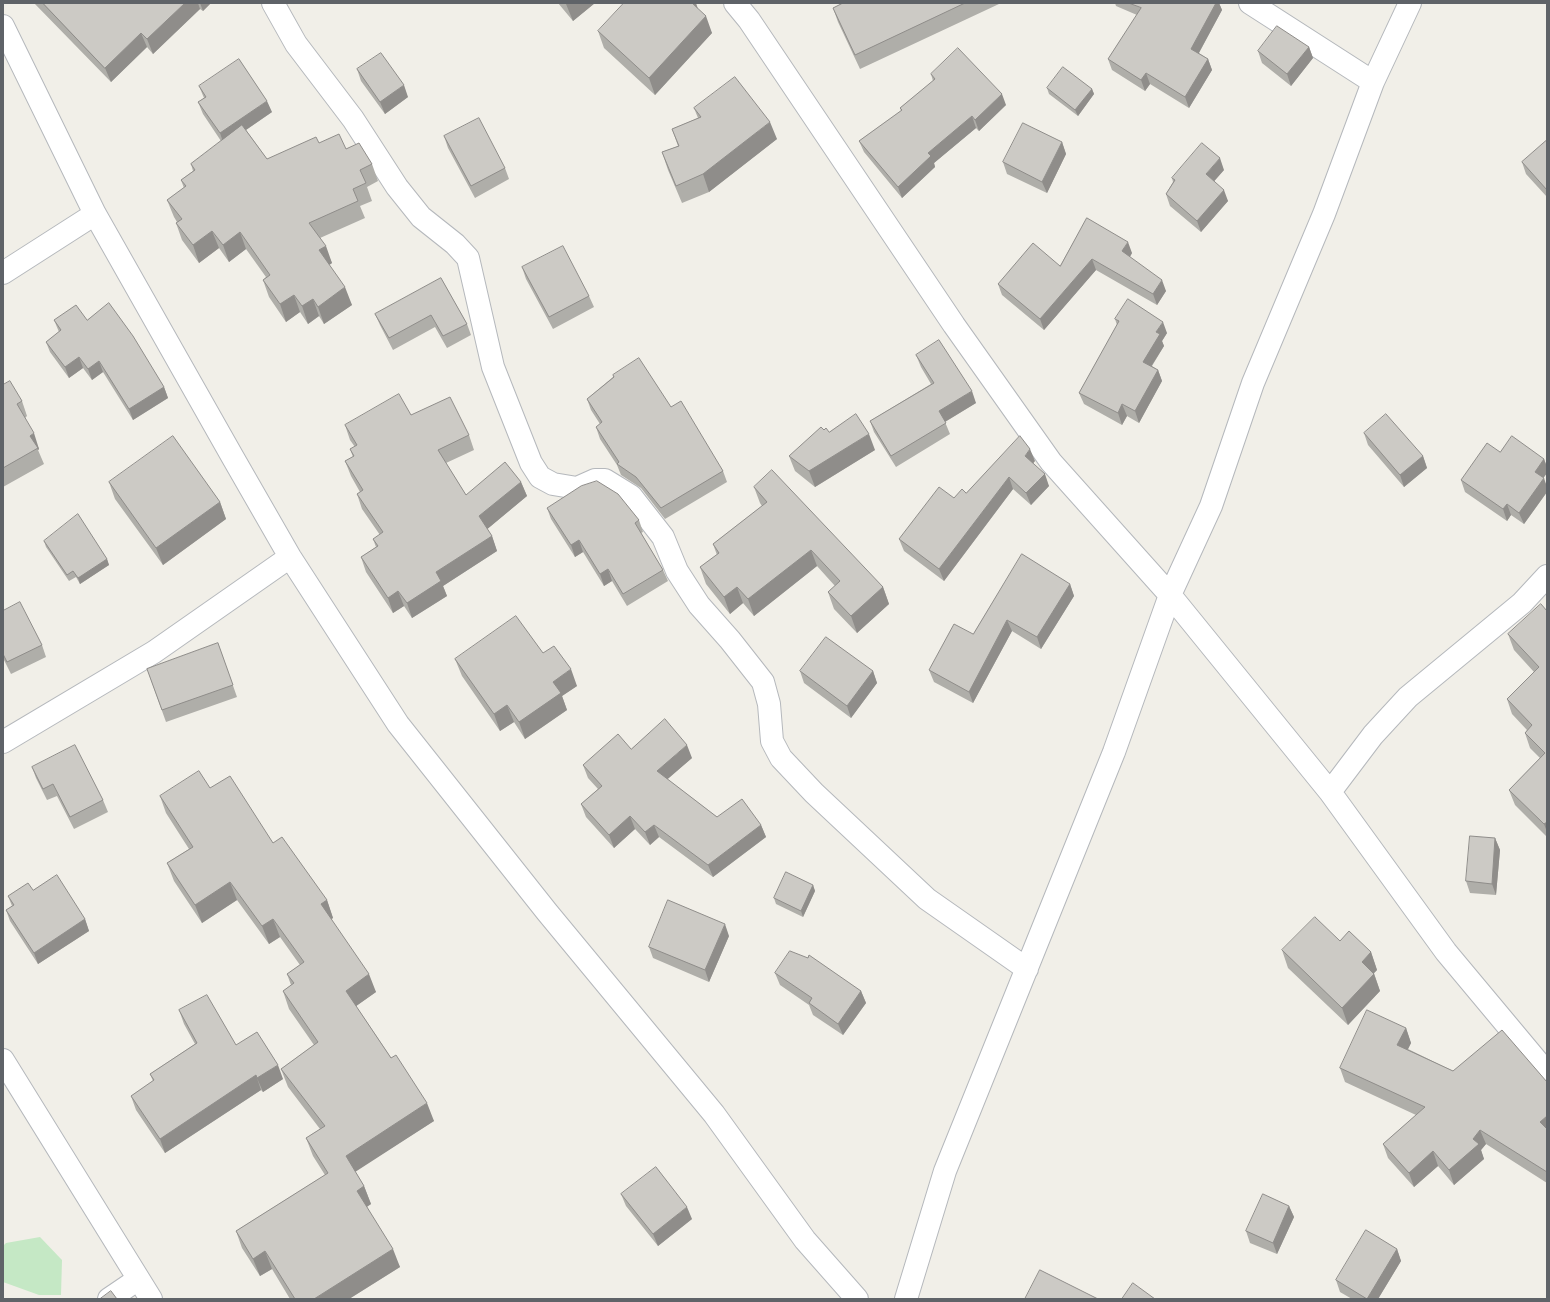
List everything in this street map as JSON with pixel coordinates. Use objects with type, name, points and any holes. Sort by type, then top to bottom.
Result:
[{"type":"street","points":[[273,3],[296,44],[353,119],[397,187],[421,217],[455,244],[468,258],[493,367],[531,463],[540,477],[553,484],[577,488],[595,480],[605,480],[631,496],[663,537],[677,571],[699,605],[730,640],[763,682],[769,704],[772,741],[781,758],[814,793],[927,899],[1027,969]]},
{"type":"street","points":[[735,3],[749,20],[950,319],[1050,462],[1170,595],[1330,792],[1446,952],[1547,1073]]},
{"type":"street","points":[[1250,3],[1373,82]]},
{"type":"street","points":[[906,1299],[945,1171],[1114,752],[1170,595],[1211,506],[1253,383],[1324,214],[1373,82],[1410,3]]},
{"type":"street","points":[[3,26],[95,214],[290,557],[398,724],[547,912],[714,1114],[805,1240],[857,1299]]},
{"type":"street","points":[[3,273],[95,214]]},
{"type":"street","points":[[3,742],[154,652],[290,557]]},
{"type":"street","points":[[1330,792],[1373,735],[1408,696],[1522,603],[1547,576]]},
{"type":"street","points":[[3,1060],[137,1280],[151,1299]]},
{"type":"street","points":[[109,1299],[137,1280]]},
{"type":"green space","points":[[40,1237],[62,1260],[61,1295],[39,1295],[3,1282],[3,1246],[6,1243]]},
{"type":"building","points":[[43,3],[185,3],[147,39],[141,33],[105,68]]},
{"type":"building","points":[[624,3],[692,3],[706,16],[649,78],[598,31]]},
{"type":"building","points":[[840,3],[965,3],[855,55],[833,8],[841,4]]},
{"type":"building","points":[[1129,3],[1216,3],[1191,49],[1208,59],[1185,97],[1146,73],[1141,80],[1108,59],[1141,8]]},
{"type":"building","points":[[1277,26],[1309,47],[1287,74],[1258,51]]},
{"type":"building","points":[[958,48],[1002,94],[975,120],[972,116],[928,153],[931,156],[898,187],[859,141],[902,110],[900,108],[935,79],[931,74]]},
{"type":"building","points":[[381,53],[404,85],[380,102],[357,69]]},
{"type":"building","points":[[239,59],[267,101],[220,133],[198,102],[206,97],[199,86]]},
{"type":"building","points":[[1063,67],[1092,89],[1075,110],[1047,88]]},
{"type":"building","points":[[735,77],[770,122],[703,174],[676,186],[662,152],[679,146],[672,129],[701,117],[694,108]]},
{"type":"building","points":[[479,118],[505,168],[471,186],[444,136]]},
{"type":"building","points":[[1023,123],[1062,142],[1042,182],[1003,162]]},
{"type":"building","points":[[242,125],[267,159],[316,137],[319,143],[339,134],[346,149],[359,143],[372,164],[360,170],[366,183],[353,189],[358,201],[309,223],[326,246],[319,250],[345,287],[318,307],[313,299],[302,306],[294,295],[280,304],[263,280],[270,275],[240,232],[223,245],[212,231],[193,245],[176,223],[182,219],[167,200],[186,186],[181,180],[195,170],[191,164]]},
{"type":"building","points":[[1547,140],[1547,190],[1522,162]]},
{"type":"building","points":[[1202,143],[1220,158],[1206,174],[1224,190],[1197,221],[1166,194],[1175,180],[1172,178]]},
{"type":"building","points":[[1087,218],[1128,242],[1122,251],[1162,280],[1153,294],[1092,259],[1040,319],[998,284],[1033,243],[1060,266]]},
{"type":"building","points":[[563,246],[589,296],[549,317],[522,267]]},
{"type":"building","points":[[441,278],[467,324],[443,336],[431,315],[389,338],[375,314]]},
{"type":"building","points":[[1128,299],[1163,322],[1156,332],[1160,334],[1143,362],[1158,370],[1135,411],[1122,404],[1118,413],[1079,393],[1119,321],[1115,319]]},
{"type":"building","points":[[109,303],[133,336],[164,387],[129,409],[99,361],[88,369],[79,357],[65,367],[46,342],[61,330],[54,320],[76,305],[87,320]]},
{"type":"building","points":[[939,340],[972,391],[939,411],[946,423],[891,456],[870,421],[934,383],[916,355]]},
{"type":"building","points":[[639,358],[671,407],[681,401],[723,471],[661,508],[636,477],[617,464],[619,462],[596,427],[602,422],[587,399],[614,377],[613,375]]},
{"type":"building","points":[[10,381],[22,401],[17,404],[34,433],[30,436],[38,448],[3,468],[3,385]]},
{"type":"building","points":[[399,394],[411,415],[450,397],[469,435],[438,450],[466,495],[505,462],[521,482],[479,516],[492,536],[436,572],[441,581],[407,603],[398,591],[388,598],[361,557],[378,546],[373,539],[383,532],[357,494],[363,490],[345,461],[354,456],[350,449],[357,445],[345,425]]},
{"type":"building","points":[[856,414],[869,434],[809,471],[789,456],[821,427],[824,430],[826,428],[829,432]]},
{"type":"building","points":[[1386,414],[1423,456],[1400,475],[1364,433]]},
{"type":"building","points":[[173,436],[220,502],[156,548],[109,482]]},
{"type":"building","points":[[1020,436],[1030,449],[1025,456],[1045,474],[1026,493],[1009,477],[939,569],[899,539],[939,487],[954,498],[962,489],[966,493]]},
{"type":"building","points":[[1512,436],[1544,459],[1535,472],[1544,478],[1519,513],[1507,504],[1503,509],[1461,480],[1487,443],[1500,452]]},
{"type":"building","points":[[772,470],[883,587],[851,616],[828,592],[840,581],[811,550],[748,599],[737,587],[724,597],[700,567],[719,553],[713,544],[767,502],[754,487]]},
{"type":"building","points":[[597,481],[618,494],[639,520],[635,523],[663,570],[623,594],[608,569],[600,574],[579,540],[571,545],[547,508],[581,486]]},
{"type":"building","points":[[78,514],[107,559],[78,578],[73,571],[67,575],[44,541]]},
{"type":"building","points":[[1022,554],[1070,584],[1037,637],[1007,620],[969,692],[929,670],[954,624],[973,634]]},
{"type":"building","points":[[20,602],[42,645],[7,662],[3,654],[3,611]]},
{"type":"building","points":[[1541,604],[1547,611],[1547,822],[1544,824],[1509,790],[1545,753],[1525,733],[1532,725],[1507,699],[1539,667],[1508,634]]},
{"type":"building","points":[[516,616],[543,653],[554,646],[571,669],[553,682],[561,693],[519,722],[507,705],[494,714],[455,659]]},
{"type":"building","points":[[826,637],[873,671],[847,706],[800,671]]},
{"type":"building","points":[[218,643],[233,685],[162,710],[147,669]]},
{"type":"building","points":[[665,719],[687,745],[657,771],[717,817],[742,799],[761,825],[708,865],[654,825],[645,832],[630,816],[609,835],[581,804],[602,786],[583,765],[618,734],[631,749]]},
{"type":"building","points":[[75,745],[103,800],[70,817],[53,784],[43,789],[32,767]]},
{"type":"building","points":[[199,771],[210,788],[230,776],[273,843],[282,837],[327,900],[321,904],[369,974],[346,991],[391,1058],[396,1055],[427,1103],[346,1156],[364,1186],[357,1191],[393,1249],[314,1299],[295,1299],[265,1251],[253,1259],[236,1231],[328,1173],[306,1138],[325,1126],[281,1069],[318,1042],[283,991],[294,983],[287,974],[304,962],[273,919],[262,926],[230,882],[195,905],[167,863],[193,847],[160,796]]},
{"type":"building","points":[[1470,836],[1495,838],[1492,884],[1466,881]]},
{"type":"building","points":[[786,872],[813,885],[801,911],[774,898]]},
{"type":"building","points":[[57,875],[85,919],[34,953],[6,910],[14,905],[8,896],[28,883],[33,890]]},
{"type":"building","points":[[668,900],[725,924],[705,970],[649,947]]},
{"type":"building","points":[[1315,917],[1340,941],[1349,931],[1371,952],[1362,962],[1374,974],[1342,1008],[1282,950]]},
{"type":"building","points":[[790,951],[808,958],[809,955],[861,991],[838,1024],[809,1003],[812,998],[775,973]]},
{"type":"building","points":[[207,995],[236,1045],[257,1032],[278,1065],[257,1078],[256,1075],[160,1139],[131,1096],[154,1080],[150,1074],[197,1043],[179,1010]]},
{"type":"building","points":[[1367,1010],[1406,1028],[1397,1045],[1453,1071],[1502,1030],[1547,1082],[1547,1116],[1540,1122],[1547,1129],[1547,1172],[1480,1130],[1473,1139],[1479,1144],[1449,1170],[1433,1151],[1409,1173],[1383,1144],[1425,1107],[1340,1068]]},
{"type":"building","points":[[656,1167],[687,1207],[653,1234],[621,1194]]},
{"type":"building","points":[[1263,1194],[1289,1206],[1273,1243],[1246,1231]]},
{"type":"building","points":[[1366,1230],[1397,1249],[1367,1299],[1336,1280]]},
{"type":"building","points":[[1040,1270],[1098,1299],[1025,1299]]},
{"type":"building","points":[[1133,1283],[1155,1299],[1122,1299]]},
{"type":"building","points":[[111,1291],[117,1299],[100,1299]]}]
